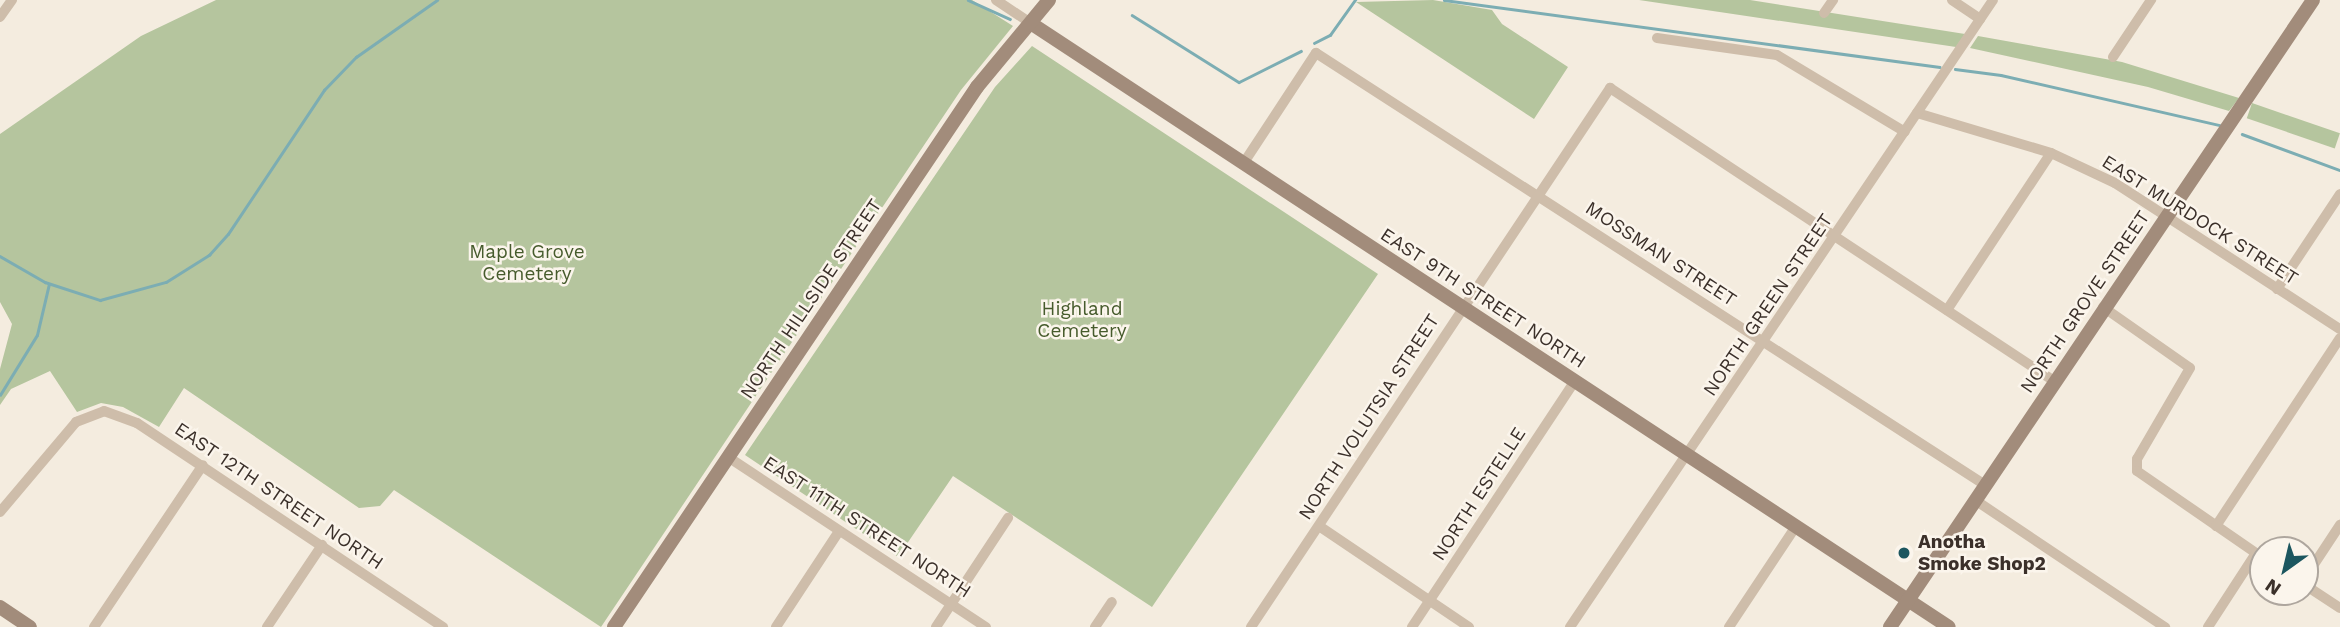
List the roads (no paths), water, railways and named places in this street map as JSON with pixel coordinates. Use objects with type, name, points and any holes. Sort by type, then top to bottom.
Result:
[{"type":"street","points":[[0,17],[12,0]]},
{"type":"street","name":"EAST 9TH STREET NORTH","points":[[996,0],[1949,627]]},
{"type":"street","name":"NORTH HILLSIDE STREET","points":[[614,627],[977,88],[1049,0]]},
{"type":"street","points":[[1824,13],[1833,0]]},
{"type":"street","points":[[1952,0],[1980,19]]},
{"type":"street","name":"NORTH GREEN STREET","points":[[1570,627],[1836,237],[1993,0]]},
{"type":"street","points":[[2113,57],[2151,0]]},
{"type":"street","name":"NORTH GROVE STREET","points":[[1890,627],[2103,307],[2313,0]]},
{"type":"street","points":[[1662,39],[1777,55],[1905,132]]},
{"type":"street","name":"MOSSMAN STREET","points":[[1242,164],[1316,53],[1985,485]]},
{"type":"street","name":"NORTH VOLUTSIA STREET","points":[[1251,627],[1462,306],[1610,88],[1836,237]]},
{"type":"street","name":"EAST MURDOCK STREET","points":[[1917,113],[2051,153],[2115,183],[2340,329]]},
{"type":"street","points":[[1947,310],[2051,153]]},
{"type":"street","points":[[2277,289],[2340,194]]},
{"type":"street","points":[[1836,237],[2054,381]]},
{"type":"street","points":[[2103,307],[2190,368],[2134,464],[2143,478],[2249,548]]},
{"type":"street","points":[[2216,526],[2340,338]]},
{"type":"street","name":"NORTH ESTELLE","points":[[1412,627],[1575,381]]},
{"type":"street","name":"EAST 12TH STREET NORTH","points":[[0,512],[76,422],[104,411],[137,423],[203,465],[441,626]]},
{"type":"street","name":"EAST 11TH STREET NORTH","points":[[728,457],[986,627]]},
{"type":"street","points":[[94,627],[203,465]]},
{"type":"street","points":[[1975,500],[2165,627]]},
{"type":"street","points":[[936,627],[1008,518]]},
{"type":"street","points":[[2319,557],[2340,525]]},
{"type":"street","points":[[1319,526],[1469,627]]},
{"type":"street","points":[[1729,627],[1796,526]]},
{"type":"street","points":[[776,627],[839,531]]},
{"type":"street","points":[[267,627],[322,545]]},
{"type":"street","points":[[2208,627],[2249,571]]},
{"type":"street","points":[[2319,594],[2340,608]]},
{"type":"street","points":[[1095,627],[1112,602]]},
{"type":"street","points":[[0,607],[30,627]]},
{"type":"waterway","points":[[0,256],[45,282],[100,300],[166,282],[209,255],[228,234],[324,90],[356,57],[437,0]]},
{"type":"waterway","points":[[968,0],[1010,19]]},
{"type":"waterway","points":[[1314,43],[1330,35],[1355,0]]},
{"type":"waterway","points":[[1444,0],[1939,67]]},
{"type":"waterway","points":[[1132,15],[1239,82],[1301,51]]},
{"type":"waterway","points":[[1955,69],[2001,75],[2219,125]]},
{"type":"waterway","points":[[2242,134],[2340,170]]},
{"type":"waterway","points":[[0,395],[37,335],[49,284]]},
{"type":"place","name":"Anotha Smoke Shop2","points":[[1904,553]]},
{"type":"park label","name":"Maple Grove Cemetery","points":[[527,263]]},
{"type":"park label","name":"Highland Cemetery","points":[[1082,320]]}]
